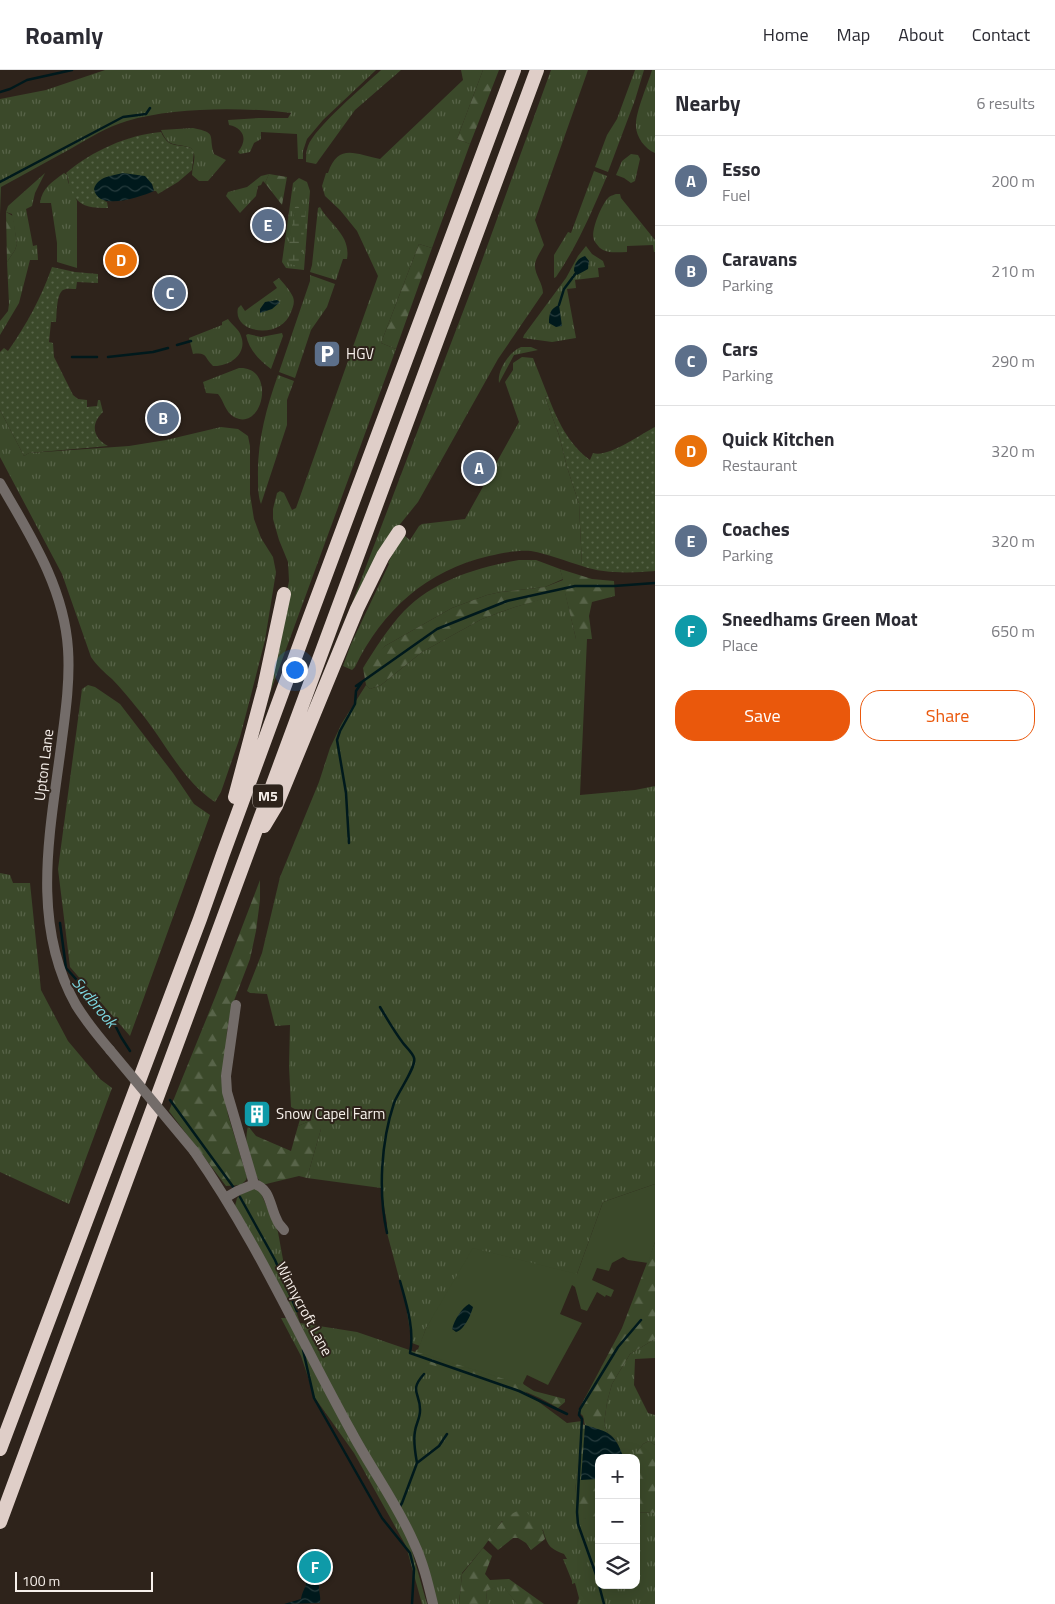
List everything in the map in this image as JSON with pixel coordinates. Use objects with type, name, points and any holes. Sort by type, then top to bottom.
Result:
[{"type":"highway","name":"M5","points":[[0,1449],[200,920],[222,854],[514,70]]},
{"type":"highway","name":"M5","points":[[0,1522],[537,70]]},
{"type":"highway","name":"M5","points":[[244,861],[276,806],[357,609],[383,556],[399,532]]},
{"type":"highway","name":"M5","points":[[222,854],[236,791],[264,688],[284,594]]},
{"type":"street","name":"Upton Lane","points":[[0,483],[29,532],[47,568],[65,623],[68,648],[68,692],[46,872],[48,922],[58,962],[76,1004],[91,1027],[110,1050]]},
{"type":"street","points":[[236,1005],[226,1076],[227,1092],[254,1184]]},
{"type":"street","name":"Winnycroft Lane","points":[[110,1050],[194,1151],[226,1198],[256,1249],[351,1432],[409,1532],[419,1554],[433,1604]]},
{"type":"street","points":[[226,1198],[254,1184],[261,1187],[271,1201],[276,1220],[284,1230]]},
{"type":"green space","points":[[105,70],[376,70],[323,120],[307,139],[303,151],[303,159],[298,159],[297,134],[261,132],[261,139],[254,143],[250,152],[240,154],[238,152],[243,143],[243,135],[238,129],[229,125],[228,120],[288,118],[291,113],[230,109],[186,111],[145,116],[120,123],[105,130],[1,187],[0,214],[0,99],[46,90]]},
{"type":"green space","points":[[381,70],[401,70],[355,110],[316,164],[306,162],[306,152],[312,138],[341,107]]},
{"type":"green space","points":[[461,70],[483,70],[457,139],[470,144],[432,248],[419,244],[381,343],[396,349],[270,693],[267,692],[289,581],[288,562],[273,519],[273,509],[277,493],[280,491],[284,493],[292,510],[296,508],[378,276],[357,231],[340,210],[325,196],[322,186],[326,173],[328,173],[337,157],[342,154],[355,153],[380,159],[463,80]]},
{"type":"green space","points":[[483,70],[499,70],[470,144],[457,139]]},
{"type":"green space","points":[[551,70],[588,70],[535,220],[544,245],[535,264],[543,293],[498,359],[418,502],[397,528],[351,606],[472,288]]},
{"type":"green space","points":[[635,70],[644,70],[608,172],[595,167],[607,135],[617,119]]},
{"type":"green space","points":[[652,70],[655,70],[655,153],[642,142],[636,126],[640,106]]},
{"type":"green space","points":[[193,128],[209,133],[214,154],[226,160],[208,181],[199,181],[192,175],[194,154],[191,148],[173,144],[167,140],[161,130]]},
{"type":"green space","points":[[161,132],[170,143],[191,148],[194,151],[192,170],[178,182],[158,194],[154,191],[152,184],[104,201],[107,202],[108,208],[90,207],[76,199],[70,188],[66,173],[76,165],[110,145],[123,140]]},
{"type":"green space","points":[[631,154],[638,155],[640,159],[635,181],[631,183],[616,175],[622,161]]},
{"type":"green space","points":[[594,171],[607,176],[578,240],[564,265],[554,278],[554,255],[568,232],[571,233]]},
{"type":"green space","points":[[45,173],[35,193],[32,206],[26,209],[33,246],[37,245],[38,260],[30,260],[19,303],[0,335],[0,321],[8,311],[9,304],[7,262],[17,244],[12,214],[6,212],[8,206]]},
{"type":"green space","points":[[64,173],[67,175],[68,182],[77,201],[77,268],[57,262],[57,243],[51,203],[40,203],[45,189]]},
{"type":"green space","points":[[269,174],[265,183],[263,181],[258,186],[256,196],[240,213],[226,196],[228,192],[247,187],[261,176]]},
{"type":"green space","points":[[269,174],[287,177],[282,205],[265,183]]},
{"type":"green space","points":[[299,178],[307,182],[310,191],[304,270],[286,268],[282,262],[293,183]]},
{"type":"green space","points":[[616,194],[620,194],[621,198],[655,240],[655,252],[653,245],[627,246],[627,252],[610,252],[600,248],[595,242],[593,236],[600,211],[606,200]]},
{"type":"green space","points":[[295,207],[306,210],[301,260],[298,266],[290,264],[287,258]]},
{"type":"green space","points":[[320,207],[346,243],[347,259],[343,259],[336,280],[310,272],[318,208]]},
{"type":"green space","points":[[6,212],[13,216],[17,244],[7,262]]},
{"type":"green space","points":[[419,244],[432,248],[396,349],[381,343]]},
{"type":"green space","points":[[586,246],[592,254],[603,261],[605,267],[598,268],[599,277],[575,280],[576,288],[567,289],[576,338],[552,342],[523,338],[566,278]]},
{"type":"green space","points":[[52,267],[98,274],[98,283],[77,282],[76,289],[66,289],[61,292],[58,300],[56,322],[51,322],[49,342],[53,343],[54,357],[73,395],[78,399],[87,400],[87,407],[97,406],[98,400],[100,400],[103,412],[96,421],[95,430],[99,439],[108,446],[29,453],[24,456],[0,410],[0,352],[4,348],[8,351],[21,331],[38,300]]},
{"type":"green space","points":[[310,275],[335,284],[327,307],[311,330],[295,378],[279,372],[310,281]]},
{"type":"green space","points":[[279,278],[289,289],[294,299],[291,312],[286,321],[278,327],[268,330],[249,328],[238,317],[238,308],[241,305],[245,311],[277,288],[273,282]]},
{"type":"green space","points":[[228,319],[241,336],[242,348],[236,358],[231,362],[213,366],[204,355],[193,354],[189,338],[222,325],[222,322]]},
{"type":"green space","points":[[282,333],[283,336],[271,369],[255,354],[249,345],[246,335],[261,337]]},
{"type":"green space","points":[[521,347],[531,347],[538,350],[514,355],[499,383],[502,367],[508,357]]},
{"type":"green space","points":[[522,357],[533,358],[548,396],[545,397],[559,435],[579,504],[582,566],[531,551],[515,551],[467,562],[446,571],[409,596],[379,628],[355,667],[352,670],[343,666],[388,563],[405,536],[410,540],[422,524],[465,519],[519,422],[505,382],[513,370],[513,363]]},
{"type":"green space","points":[[239,368],[251,370],[258,377],[262,387],[262,398],[258,408],[252,416],[244,419],[231,415],[218,394],[206,393],[203,382]]},
{"type":"green space","points":[[278,375],[294,381],[287,400],[287,425],[261,504],[258,488],[259,452],[266,413]]},
{"type":"green space","points":[[548,396],[564,431],[576,447],[590,460],[593,453],[599,454],[616,449],[655,427],[655,571],[609,572],[582,566],[579,504],[559,435],[545,397]]},
{"type":"green space","points":[[0,410],[24,456],[29,453],[129,446],[166,440],[221,427],[238,429],[248,436],[250,446],[250,494],[254,519],[261,538],[273,557],[276,572],[265,640],[240,737],[221,792],[215,802],[203,793],[182,771],[147,720],[91,657],[62,574],[0,457]]},
{"type":"green space","points":[[519,560],[536,560],[560,569],[563,579],[545,587],[487,595],[452,608],[385,646],[363,668],[382,639],[404,611],[429,591],[473,571]]},
{"type":"green space","points":[[560,569],[592,579],[614,581],[615,596],[592,602],[589,616],[592,639],[576,639],[565,593],[515,607],[482,619],[422,652],[381,685],[370,689],[366,685],[363,668],[385,646],[452,608],[487,595],[545,587],[563,580]]},
{"type":"green space","points":[[565,592],[576,639],[587,639],[580,795],[635,790],[655,786],[655,1184],[603,1202],[577,1274],[442,1304],[426,1328],[420,1346],[412,1343],[405,1300],[387,1233],[381,1188],[307,1178],[321,1129],[314,1119],[298,1126],[302,1113],[291,1107],[290,1025],[275,1026],[267,994],[250,993],[247,991],[262,953],[280,877],[319,782],[330,748],[342,723],[366,685],[370,689],[381,685],[422,652],[482,619]]},
{"type":"green space","points":[[88,685],[95,687],[120,704],[173,773],[194,804],[210,815],[130,1036],[70,967],[58,869],[82,689]]},
{"type":"green space","points":[[0,873],[10,875],[13,883],[30,883],[41,990],[68,1041],[100,1079],[112,1088],[69,1204],[0,1172]]},
{"type":"green space","points":[[260,880],[260,900],[256,931],[250,959],[232,1006],[221,1077],[228,1115],[247,1177],[241,1185],[226,1186],[169,1111]]},
{"type":"green space","points":[[314,1119],[321,1122],[321,1129],[307,1178],[299,1176],[262,1185],[254,1171],[247,1149],[248,1126],[256,1136],[291,1151],[298,1126]]},
{"type":"green space","points":[[655,1184],[655,1242],[648,1263],[628,1260],[623,1257],[612,1263],[609,1271],[597,1268],[592,1280],[614,1290],[611,1297],[606,1295],[605,1297],[597,1292],[587,1311],[581,1309],[575,1287],[572,1285],[560,1314],[582,1323],[548,1385],[527,1375],[523,1383],[524,1385],[417,1352],[426,1328],[473,1248],[577,1274],[603,1202]]},
{"type":"green space","points":[[247,1189],[259,1189],[278,1232],[288,1287],[300,1323],[357,1332],[520,1388],[567,1423],[582,1421],[575,1493],[575,1519],[595,1517],[595,1589],[640,1589],[640,1512],[655,1513],[655,1604],[577,1604],[579,1598],[575,1583],[572,1584],[563,1559],[567,1559],[564,1554],[550,1546],[543,1530],[502,1521],[462,1573],[459,1604],[435,1604],[430,1582],[235,1206],[237,1198]]},
{"type":"green space","points":[[655,1242],[655,1339],[630,1354],[612,1384],[604,1424],[608,1433],[616,1439],[622,1454],[595,1454],[595,1518],[575,1520],[575,1493],[581,1424],[585,1425],[583,1416],[578,1411],[622,1328]]},
{"type":"green space","points":[[281,1318],[287,1318],[400,1522],[410,1544],[427,1604],[422,1604],[406,1546],[354,1453],[315,1398],[301,1356]]},
{"type":"green space","points":[[655,1339],[655,1358],[635,1359],[634,1385],[648,1413],[655,1415],[655,1445],[649,1441],[643,1444],[637,1454],[622,1454],[616,1439],[608,1433],[604,1424],[612,1384],[630,1354]]},
{"type":"green space","points":[[423,1348],[520,1382],[534,1391],[565,1399],[565,1402],[558,1408],[547,1401],[510,1386],[415,1360],[413,1358],[416,1350]]},
{"type":"green space","points":[[649,1441],[655,1445],[655,1513],[640,1512],[640,1454],[636,1454],[643,1444]]},
{"type":"green space","points":[[524,1509],[543,1531],[545,1539],[531,1550],[526,1543],[518,1538],[513,1538],[498,1550],[488,1540],[507,1517]]},
{"type":"green space","points":[[483,1548],[492,1556],[485,1574],[490,1580],[509,1579],[544,1604],[517,1604],[502,1585],[486,1591],[487,1604],[459,1604],[462,1574]]},
{"type":"green space","points":[[502,1584],[517,1604],[487,1604],[486,1591]]},
{"type":"water","points":[[123,173],[145,176],[152,184],[154,191],[120,201],[103,200],[97,196],[94,189],[99,181],[106,177]]},
{"type":"water","points":[[585,256],[589,261],[588,269],[577,275],[574,268],[578,260]]},
{"type":"water","points":[[277,300],[280,302],[272,309],[260,313],[260,309],[265,302]]},
{"type":"water","points":[[559,305],[562,326],[556,327],[549,323],[549,317],[552,310]]},
{"type":"water","points":[[469,1304],[473,1307],[469,1318],[462,1328],[456,1332],[452,1329],[455,1322],[461,1311]]},
{"type":"water","points":[[585,1425],[599,1429],[613,1437],[622,1454],[595,1454],[595,1479],[581,1480]]},
{"type":"water","points":[[316,1548],[320,1557],[320,1603],[284,1604],[301,1599],[308,1575],[308,1558]]},
{"type":"waterway","points":[[0,92],[27,80],[72,70]]},
{"type":"waterway","points":[[0,182],[123,117],[146,114],[150,108]]},
{"type":"waterway","points":[[559,305],[564,289],[576,273]]},
{"type":"waterway","points":[[177,345],[191,341]]},
{"type":"waterway","points":[[108,357],[153,352],[168,348]]},
{"type":"waterway","points":[[72,357],[97,357]]},
{"type":"waterway","points":[[356,686],[437,629],[507,601],[575,586],[655,583]]},
{"type":"waterway","points":[[349,843],[346,793],[337,740],[355,704],[356,691],[362,682]]},
{"type":"waterway","name":"Sudbrook","points":[[60,923],[66,968],[112,1019],[130,1051]]},
{"type":"waterway","points":[[380,1007],[414,1058],[413,1067],[394,1103],[386,1134],[382,1167],[382,1201],[387,1233]]},
{"type":"waterway","name":"Sudbrook","points":[[170,1100],[234,1188]]},
{"type":"waterway","name":"Sudbrook","points":[[240,1197],[275,1260],[297,1311]]},
{"type":"waterway","points":[[400,1281],[411,1326],[410,1353],[519,1391],[567,1414]]},
{"type":"waterway","points":[[595,1572],[578,1524],[582,1419],[579,1415],[580,1409],[618,1347],[641,1320]]},
{"type":"waterway","points":[[303,1350],[314,1398],[382,1518],[410,1553],[414,1569],[412,1604]]},
{"type":"waterway","points":[[417,1463],[414,1439],[420,1405],[416,1389],[419,1380],[424,1374]]},
{"type":"waterway","points":[[399,1508],[417,1463],[439,1446],[447,1434]]},
{"type":"waterway","points":[[600,1589],[604,1604]]},
{"type":"place","name":"Coaches","points":[[268,225]]},
{"type":"place","name":"Quick Kitchen","points":[[121,260]]},
{"type":"place","name":"Cars","points":[[170,293]]},
{"type":"place","name":"HGV","points":[[327,354]]},
{"type":"place","name":"Caravans","points":[[163,418]]},
{"type":"place","name":"Esso","points":[[479,468]]},
{"type":"place","name":"Snow Capel Farm","points":[[257,1114]]},
{"type":"place","name":"Sneedhams Green Moat","points":[[315,1567]]}]
